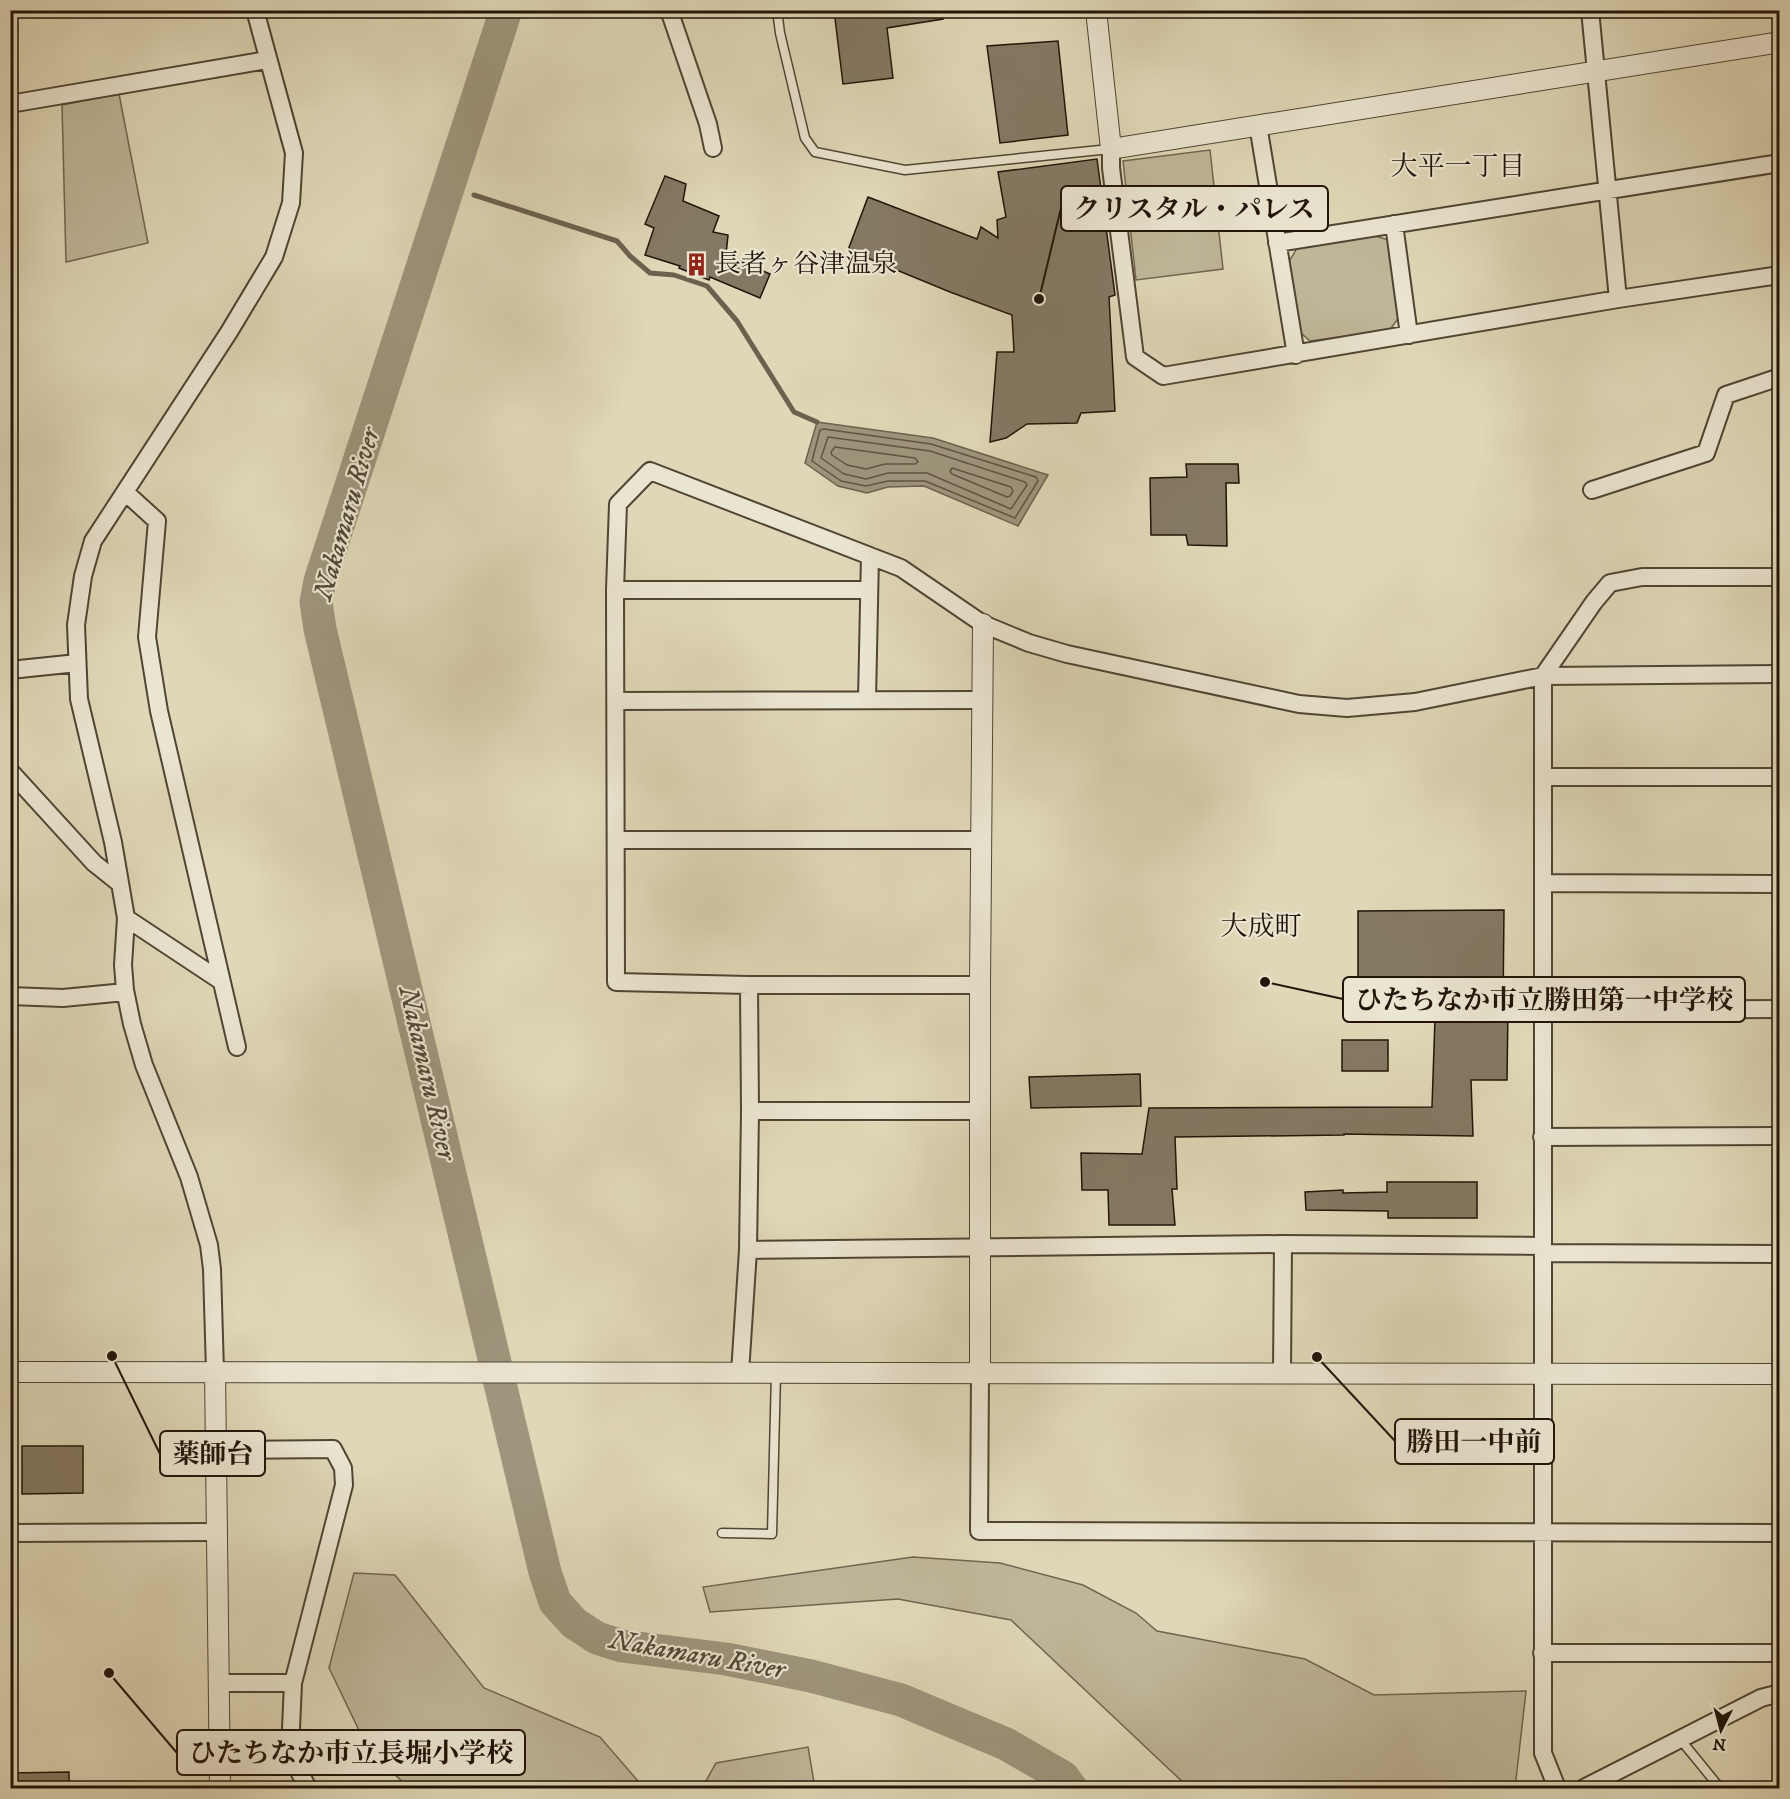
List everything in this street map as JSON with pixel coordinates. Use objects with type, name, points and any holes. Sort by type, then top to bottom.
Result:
[{"type":"street","points":[[220,1788],[217,1450],[212,1269],[209,1245],[189,1177],[144,1065],[125,992],[123,965],[126,918],[113,842],[79,699],[76,625],[83,576],[93,541],[229,332],[274,257],[291,203],[294,153],[255,10]]},
{"type":"street","points":[[669,10],[708,124],[713,148]]},
{"type":"street","points":[[1096,10],[1111,168],[1135,357],[1163,376],[1618,299],[1779,275]]},
{"type":"street","points":[[1590,10],[1618,299]]},
{"type":"street","points":[[1111,149],[1779,42]]},
{"type":"street","points":[[10,104],[267,60]]},
{"type":"street","points":[[1258,125],[1296,355]]},
{"type":"street","points":[[1277,243],[1779,163]]},
{"type":"street","points":[[1394,224],[1409,335]]},
{"type":"street","points":[[1592,490],[1706,453],[1726,394],[1779,377]]},
{"type":"street","points":[[980,985],[748,985],[616,982],[615,590],[618,504],[650,471],[901,568],[983,624],[1029,643],[1067,654],[1309,705],[1347,708],[1415,702],[1543,676],[1779,674]]},
{"type":"street","points":[[125,492],[157,521],[147,637],[159,711],[237,1047]]},
{"type":"street","points":[[867,700],[870,556]]},
{"type":"street","points":[[1557,1788],[1543,1753],[1543,676],[1594,602],[1610,583],[1642,577],[1779,577]]},
{"type":"street","points":[[615,590],[869,590]]},
{"type":"street","points":[[983,624],[979,1531],[1779,1533]]},
{"type":"street","points":[[10,670],[77,663]]},
{"type":"street","points":[[616,701],[981,700]]},
{"type":"street","points":[[10,771],[94,863],[119,884]]},
{"type":"street","points":[[1544,777],[1779,777]]},
{"type":"street","points":[[616,840],[981,840]]},
{"type":"street","points":[[1543,883],[1779,884]]},
{"type":"street","points":[[126,918],[221,981]]},
{"type":"street","points":[[741,1373],[748,1250],[750,1112],[748,985]]},
{"type":"street","points":[[10,996],[63,999],[125,992]]},
{"type":"street","points":[[1542,1010],[1779,1010]]},
{"type":"street","points":[[750,1112],[981,1111]]},
{"type":"street","points":[[1542,1137],[1779,1136]]},
{"type":"street","points":[[748,1250],[1283,1244],[1779,1254]]},
{"type":"street","points":[[1282,1373],[1283,1244]]},
{"type":"street","points":[[10,1372],[1779,1374]]},
{"type":"street","points":[[217,1450],[333,1449],[343,1468],[344,1485],[293,1683],[292,1737],[296,1766],[308,1788]]},
{"type":"street","points":[[10,1533],[218,1532]]},
{"type":"street","points":[[1542,1653],[1779,1653]]},
{"type":"street","points":[[219,1683],[293,1683]]},
{"type":"street","points":[[1584,1788],[1606,1784],[1680,1739],[1761,1698],[1779,1693]]},
{"type":"lane","points":[[777,10],[780,33],[805,138],[815,152],[905,170],[1111,149]]},
{"type":"lane","points":[[722,1533],[772,1534],[776,1373]]},
{"type":"lane","points":[[1680,1739],[1720,1788]]},
{"type":"shaded area","points":[[119,94],[148,243],[66,262],[62,105]]},
{"type":"shaded area","points":[[1210,150],[1223,269],[1136,280],[1123,161]]},
{"type":"shaded area","points":[[1376,236],[1388,240],[1399,317],[1390,330],[1310,341],[1301,333],[1289,262],[1297,248]]},
{"type":"shaded area","points":[[913,1557],[1000,1563],[1083,1585],[1136,1613],[1157,1631],[1305,1659],[1374,1695],[1526,1691],[1515,1788],[1189,1788],[1011,1620],[898,1599],[710,1612],[703,1587]]},
{"type":"shaded area","points":[[354,1573],[395,1575],[484,1688],[600,1737],[644,1788],[409,1788],[368,1749],[329,1668]]},
{"type":"shaded area","points":[[808,1747],[815,1788],[702,1788],[716,1763]]},
{"type":"shaded area","points":[[876,1782],[959,1785],[962,1788],[874,1788]]},
{"type":"water","points":[[817,422],[933,438],[1048,475],[1018,526],[924,486],[888,487],[867,493],[838,486],[805,463]]},
{"type":"building","points":[[834,10],[943,10],[943,19],[887,28],[893,78],[843,84]]},
{"type":"building","points":[[1058,41],[1068,135],[1000,143],[987,46]]},
{"type":"building","points":[[1097,159],[1115,295],[1109,297],[1115,411],[1081,413],[1077,423],[1027,424],[1006,438],[990,442],[997,352],[1014,352],[1012,315],[848,250],[868,197],[977,239],[981,227],[998,238],[997,220],[1006,217],[998,172]]},
{"type":"building","points":[[665,176],[686,184],[683,201],[719,216],[713,232],[728,235],[726,255],[770,274],[760,298],[710,277],[709,280],[679,268],[680,266],[645,255],[654,228],[645,224]]},
{"type":"building","points":[[1186,464],[1238,464],[1239,483],[1226,483],[1227,546],[1188,545],[1186,535],[1151,535],[1150,478],[1187,477]]},
{"type":"building","points":[[1504,910],[1503,1008],[1508,1008],[1507,1080],[1471,1080],[1473,1136],[1344,1134],[1175,1137],[1177,1189],[1172,1189],[1175,1225],[1109,1225],[1108,1190],[1082,1190],[1081,1153],[1142,1154],[1149,1108],[1432,1107],[1436,989],[1358,989],[1358,911]]},
{"type":"building","points":[[1342,1040],[1388,1040],[1388,1071],[1342,1071]]},
{"type":"building","points":[[1140,1074],[1141,1106],[1031,1108],[1029,1077]]},
{"type":"building","points":[[1387,1182],[1477,1182],[1477,1218],[1388,1218],[1388,1211],[1306,1210],[1305,1192],[1343,1190],[1343,1193],[1387,1192]]},
{"type":"building","points":[[22,1446],[83,1446],[83,1493],[22,1494]]},
{"type":"building","points":[[69,1772],[69,1788],[10,1788],[10,1773]]},
{"type":"waterway","name":"Nakamaru River","points":[[506,10],[320,581],[316,602],[320,629],[545,1572],[555,1602],[574,1623],[597,1638],[622,1646],[726,1659],[811,1676],[901,1700],[1006,1744],[1063,1777],[1071,1788]]},
{"type":"waterway","points":[[474,195],[617,241],[650,273],[674,275],[707,286],[737,321],[794,412],[817,422]]},
{"type":"place","name":"長者ヶ谷津温泉","points":[[697,264]]},
{"type":"place","name":"クリスタル・パレス","points":[[1039,299]]},
{"type":"place","name":"ひたちなか市立勝田第一中学校","points":[[1265,982]]},
{"type":"place","name":"薬師台","points":[[112,1356]]},
{"type":"place","name":"勝田一中前","points":[[1317,1357]]},
{"type":"place","name":"ひたちなか市立長堀小学校","points":[[109,1673]]},
{"type":"district","name":"大平一丁目","points":[[1458,167]]},
{"type":"district","name":"大成町","points":[[1261,927]]}]
